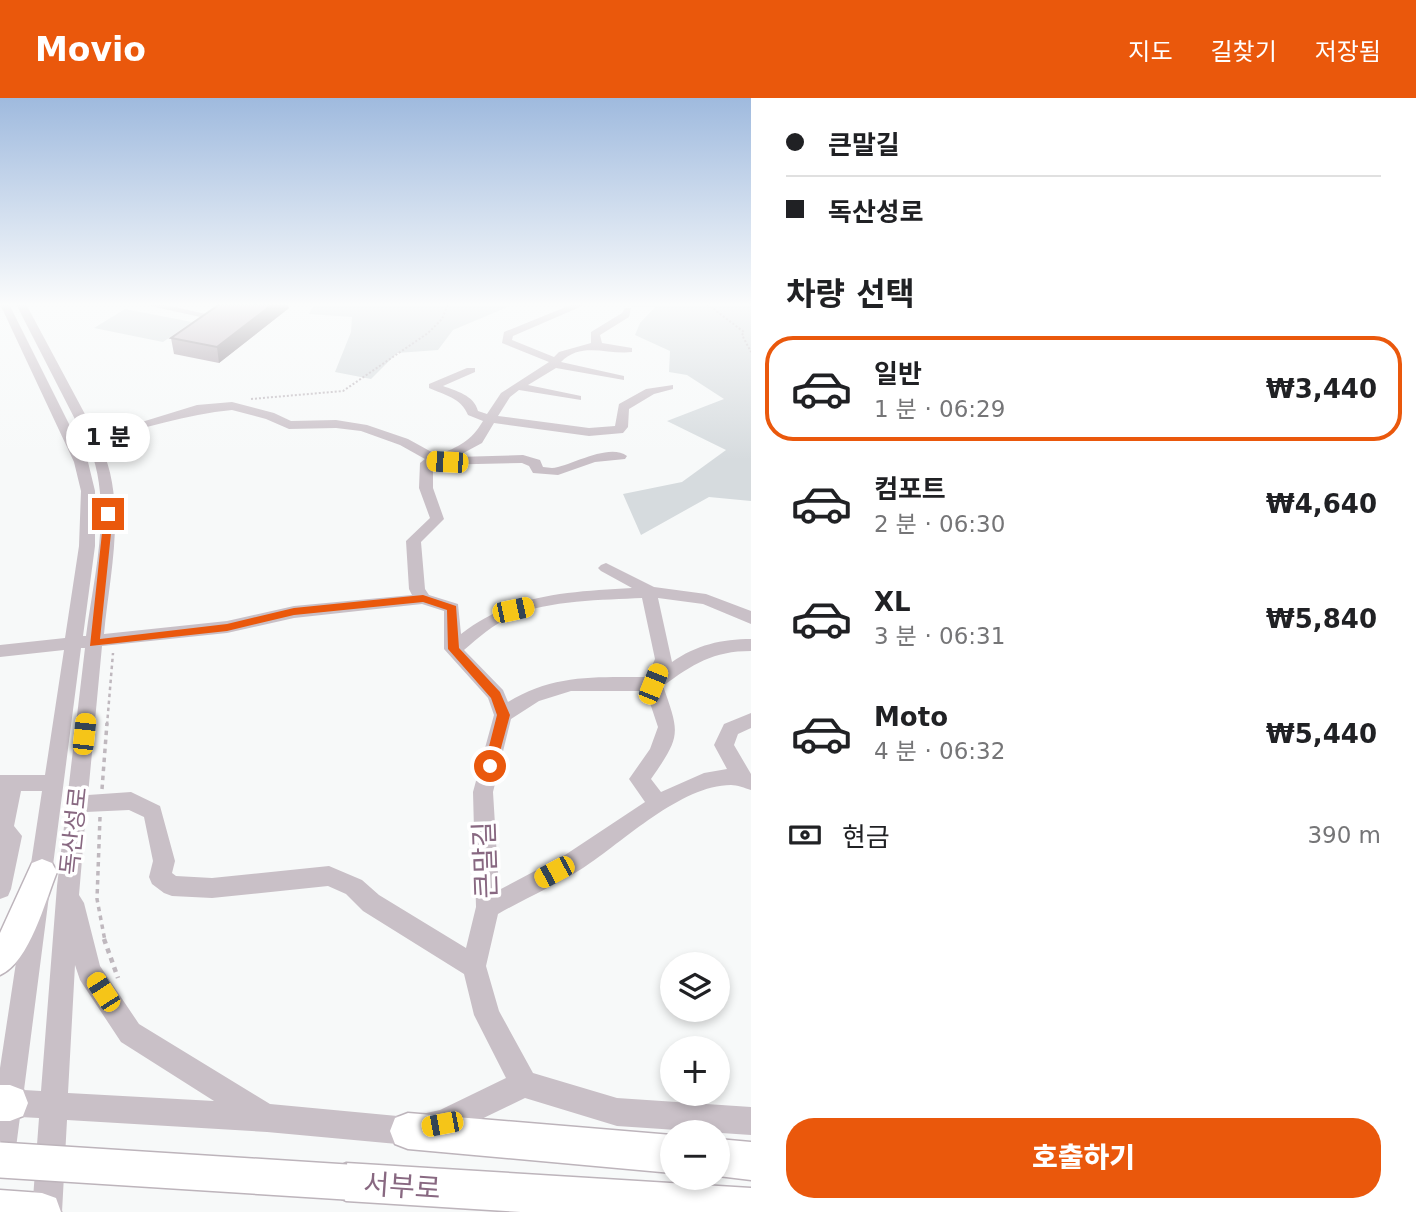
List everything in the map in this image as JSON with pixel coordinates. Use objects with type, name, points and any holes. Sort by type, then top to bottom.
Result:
[{"type":"main road","points":[[0,959],[55,879]]},
{"type":"main road","points":[[408,1131],[660,1153]]},
{"type":"main road","points":[[730,1159],[751,1161]]},
{"type":"main road","name":"서부로","points":[[0,1161],[751,1207]]},
{"type":"main road","points":[[0,1209],[44,1212]]},
{"type":"street","name":"독산성로","points":[[0,1161],[5,1103],[55,879],[77,804],[88,546],[88,491],[73,440],[30,356]]},
{"type":"street","name":"독산성로","points":[[44,1212],[52,1106],[55,783],[108,514],[107,481],[91,435],[49,356]]},
{"type":"street","points":[[539,356],[554,363],[620,378]]},
{"type":"street","points":[[423,599],[417,589],[413,541],[437,519],[424,479],[433,460],[467,448],[478,440],[505,395],[561,356]]},
{"type":"street","points":[[471,370],[433,386],[461,397],[471,405],[472,412],[489,420],[601,433],[622,427],[623,407],[650,391],[669,387]]},
{"type":"street","points":[[518,386],[577,398]]},
{"type":"street","points":[[73,440],[134,428],[197,409],[234,407],[270,416],[289,425],[336,424],[363,428],[404,442],[433,460],[463,462],[523,459],[535,463],[538,470],[564,472],[588,460],[620,456]]},
{"type":"street","points":[[606,568],[648,590]]},
{"type":"street","points":[[453,649],[509,610],[552,601],[648,590],[705,598],[729,606],[751,618]]},
{"type":"street","points":[[648,590],[663,659],[653,684],[668,727],[659,752],[639,779],[658,804]]},
{"type":"street","points":[[0,651],[227,627],[294,612],[423,599],[452,608],[453,649],[496,695],[503,715],[532,696],[571,684],[653,684],[687,660],[724,645],[751,645]]},
{"type":"street","name":"큰말길","points":[[503,715],[483,792],[488,907],[474,965],[487,1014],[524,1084]]},
{"type":"street","points":[[746,778],[724,745],[731,729],[751,720]]},
{"type":"street","points":[[488,907],[576,861],[658,804],[723,775],[746,778]]},
{"type":"street","points":[[0,889],[10,836],[3,829],[7,783],[55,783]]},
{"type":"street","points":[[77,804],[131,801],[153,812],[164,861],[160,877],[172,886],[212,888],[328,876],[354,887],[371,903],[474,965]]},
{"type":"street","points":[[55,879],[89,971],[130,1033],[267,1118]]},
{"type":"street","points":[[5,1103],[267,1118],[408,1131],[442,1124],[524,1084],[617,1112],[751,1121]]},
{"type":"path","points":[[234,407],[256,397],[343,391],[394,356]]},
{"type":"shaded area","points":[[341,356],[394,356],[371,379],[335,372]]},
{"type":"shaded area","points":[[670,356],[751,356],[751,501],[709,497],[641,535],[623,494],[682,482],[726,450],[667,421],[724,399],[687,375],[669,372]]},
{"type":"route","points":[[108,514],[94,643],[227,627],[294,612],[423,599],[439,602],[452,608],[453,649],[496,695],[503,715],[490,766]]}]
